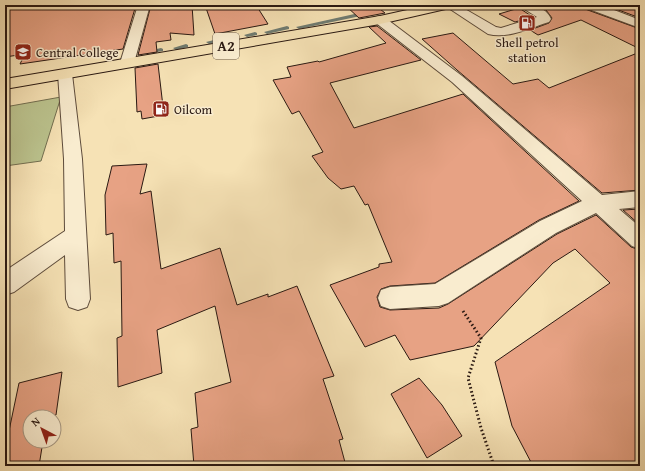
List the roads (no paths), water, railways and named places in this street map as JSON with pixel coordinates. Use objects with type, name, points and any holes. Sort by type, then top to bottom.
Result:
[{"type":"main road","name":"A2","points":[[5,84],[380,20],[446,5]]},
{"type":"street","points":[[127,63],[144,5]]},
{"type":"street","points":[[450,5],[493,31],[502,32],[545,19],[544,16],[524,5]]},
{"type":"street","points":[[590,5],[640,24]]},
{"type":"street","points":[[380,20],[457,79],[640,240]]},
{"type":"street","points":[[65,74],[73,159],[78,299]]},
{"type":"street","points":[[390,298],[439,295],[548,228],[598,203],[640,199]]},
{"type":"street","points":[[5,284],[75,236]]},
{"type":"waterway","points":[[299,27],[368,13]]},
{"type":"waterway","points":[[267,32],[287,28]]},
{"type":"waterway","points":[[247,35],[255,34]]},
{"type":"waterway","points":[[209,42],[222,40]]},
{"type":"waterway","points":[[176,48],[186,46]]},
{"type":"waterway","points":[[151,51],[161,50]]},
{"type":"place","name":"Shell petrol station","points":[[527,23]]},
{"type":"place","name":"Central College","points":[[23,52]]},
{"type":"place","name":"Oilcom","points":[[161,109]]}]
